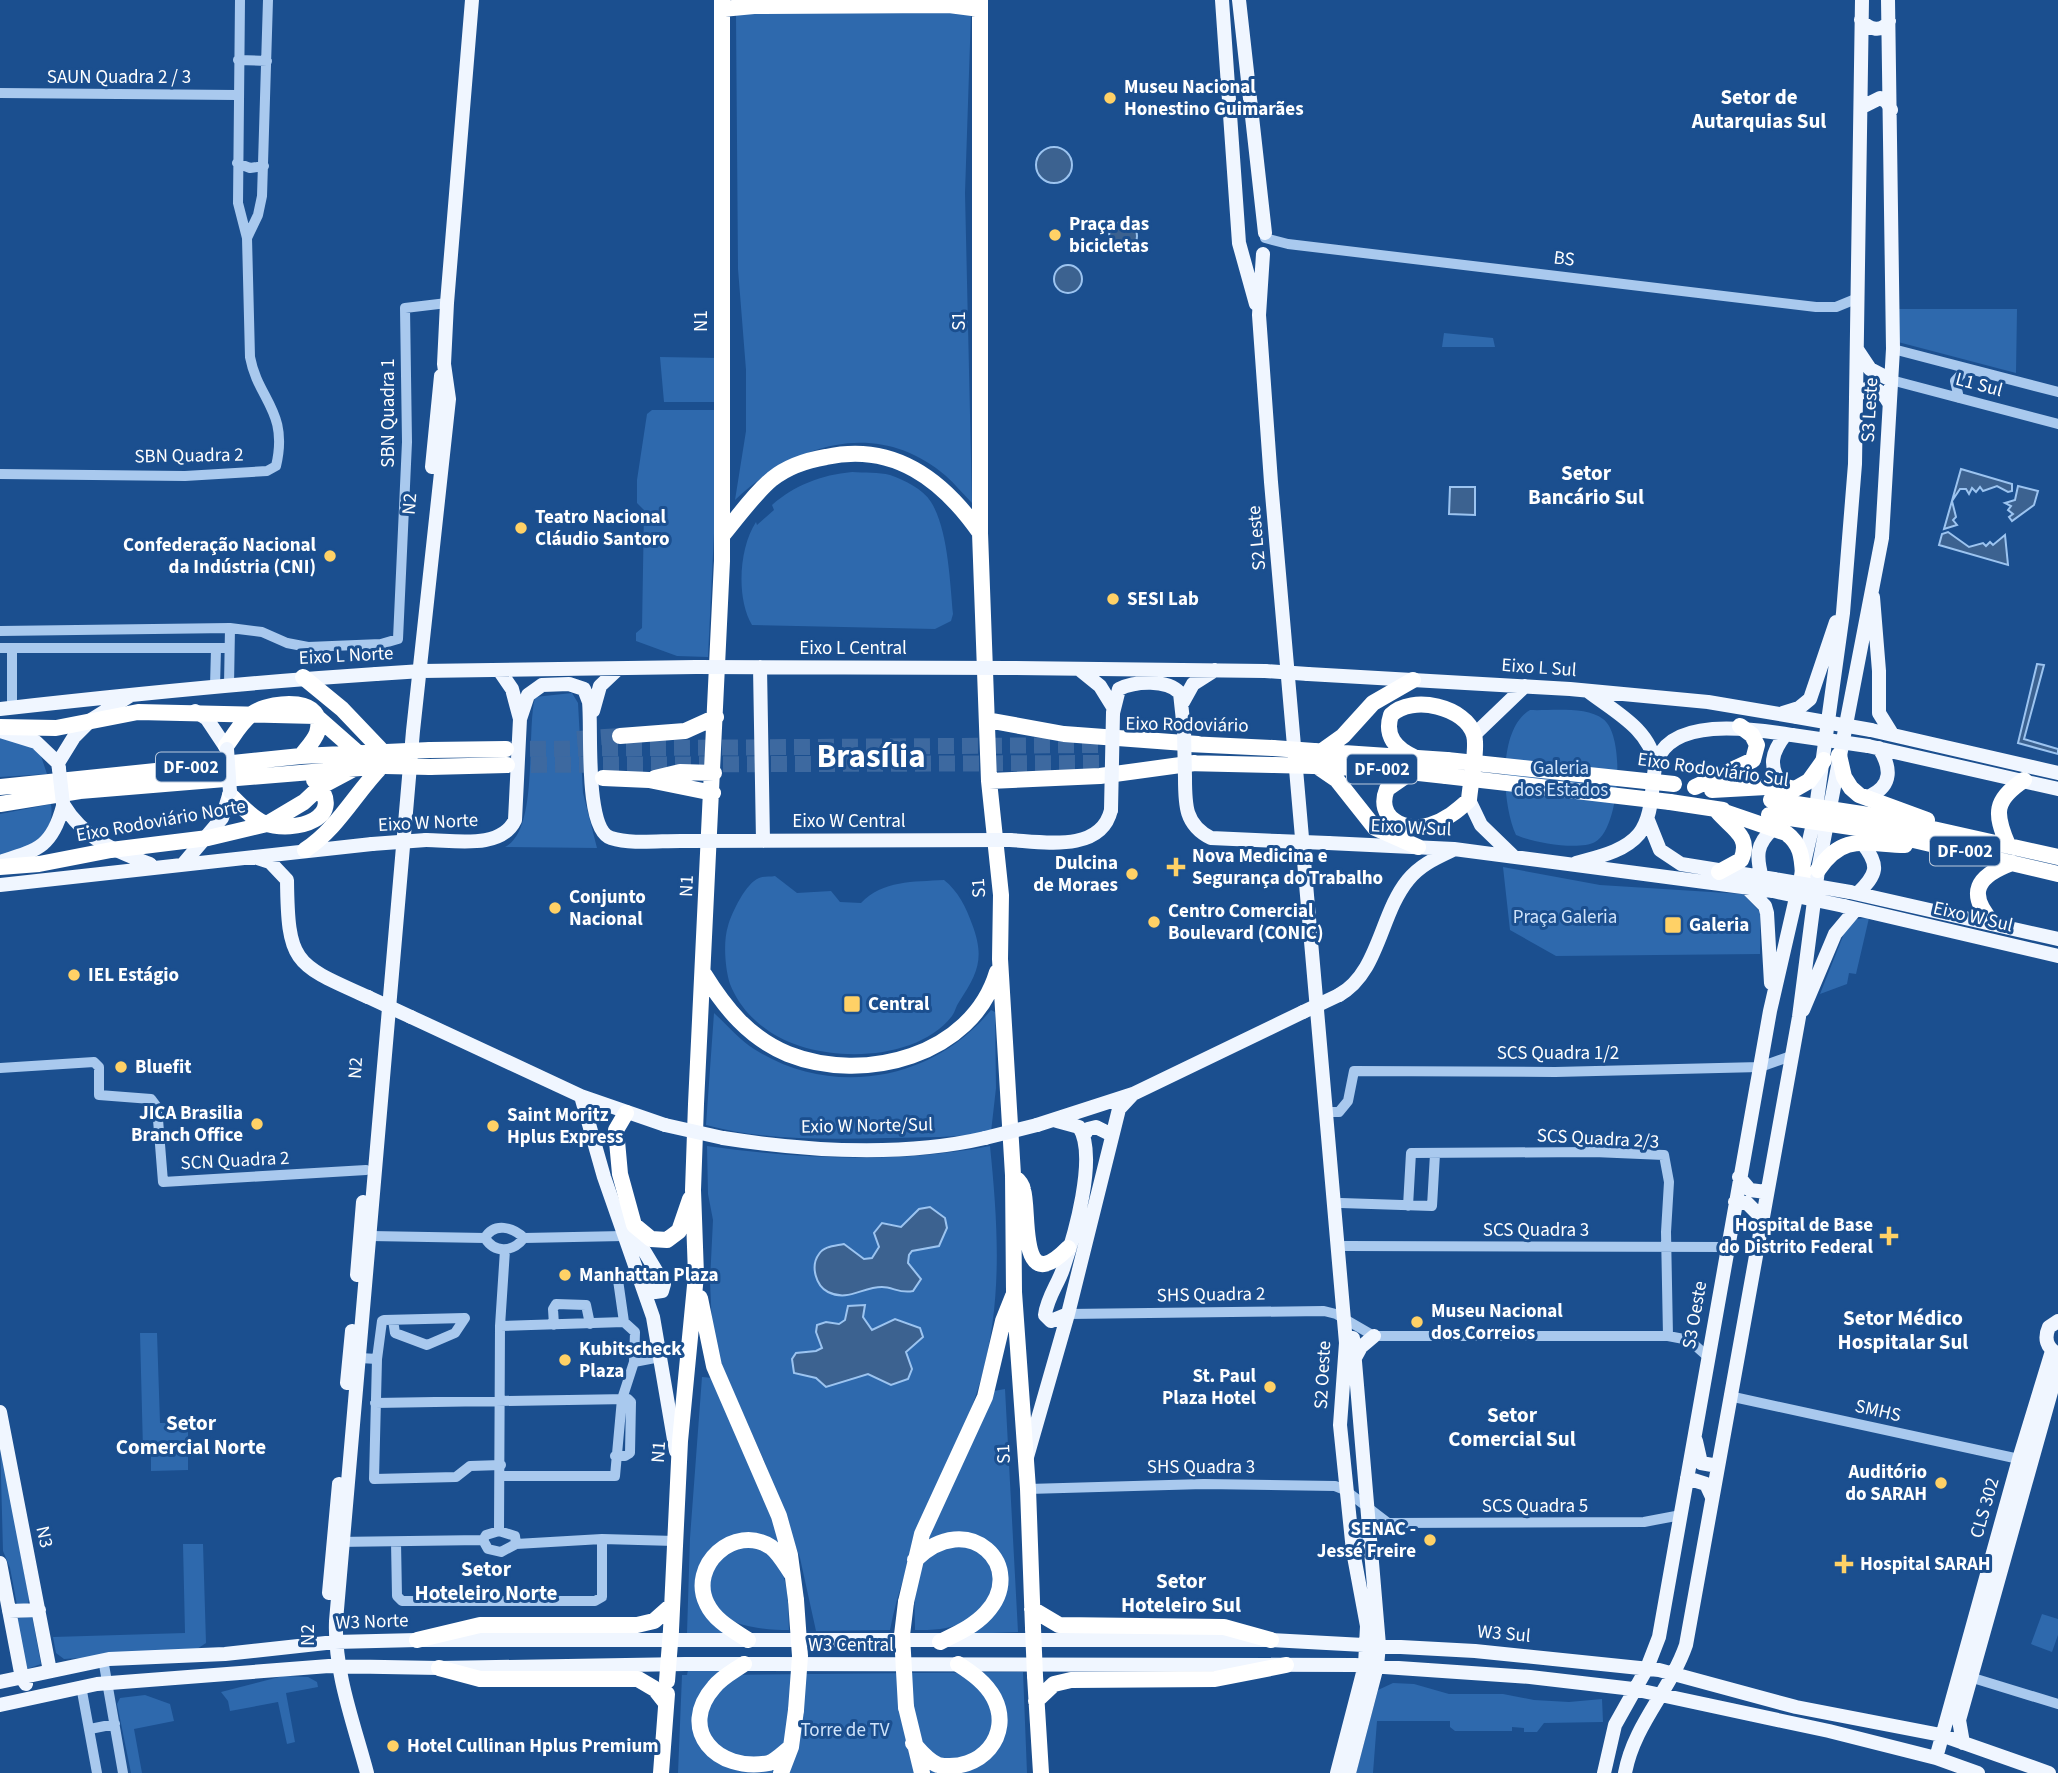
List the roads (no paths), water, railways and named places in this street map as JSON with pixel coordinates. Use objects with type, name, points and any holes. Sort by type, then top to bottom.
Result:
[{"type":"highway","points":[[722,4],[980,4]]},
{"type":"highway","name":"N1","points":[[661,1773],[679,1466],[696,1275],[693,1190],[716,717],[722,536],[722,4]]},
{"type":"highway","name":"S1","points":[[980,4],[980,533],[989,780],[1001,895],[1000,959],[1013,1175],[1014,1292],[1028,1489],[1032,1628],[1041,1773]]},
{"type":"highway","points":[[722,536],[771,480],[792,467],[840,454],[862,453],[878,454],[913,467],[942,487],[980,533]]},
{"type":"highway","points":[[303,677],[342,709],[384,759],[332,830],[305,850]]},
{"type":"highway","points":[[1413,680],[1373,703],[1343,736],[1317,759],[1375,828],[1395,840],[1418,847]]},
{"type":"highway","points":[[226,748],[251,714],[266,706],[288,702],[305,706],[357,760]]},
{"type":"highway","points":[[1417,703],[1441,708],[1467,725],[1474,735],[1469,800],[1452,814],[1433,824],[1413,827],[1394,821],[1384,807],[1384,798],[1395,781],[1413,764],[1397,747],[1388,728],[1391,715],[1407,705],[1417,703]]},
{"type":"highway","points":[[0,729],[36,730],[138,712],[251,714]]},
{"type":"highway","points":[[316,716],[317,731],[303,764],[320,787]]},
{"type":"highway","points":[[620,736],[685,731],[716,717]]},
{"type":"highway","points":[[987,720],[1064,734],[1198,744]]},
{"type":"highway","points":[[1695,787],[1753,760],[1757,745],[1752,735],[1740,726]]},
{"type":"highway","name":"Eixo Rodoviário","points":[[1100,745],[1198,744],[1273,748]]},
{"type":"highway","name":"Eixo Rodoviário Sul","points":[[1273,748],[1317,759]]},
{"type":"highway","name":"DF-002","points":[[430,750],[507,758],[462,767],[430,767],[384,759],[430,750]]},
{"type":"highway","points":[[1712,790],[1782,786],[1795,789],[1803,786],[1832,758],[1851,788],[1859,795],[1870,796],[1968,837]]},
{"type":"highway","name":"Eixo Rodoviário Norte","points":[[0,787],[384,759]]},
{"type":"highway","name":"Eixo Rodoviário Sul","points":[[1274,765],[1317,759],[1447,768],[1870,830],[2058,874]]},
{"type":"highway","name":"Eixo Rodoviário Norte","points":[[0,865],[39,864],[111,850],[208,838],[267,824],[290,828],[318,818],[325,805],[320,787],[357,760]]},
{"type":"highway","name":"Eixo Rodoviário","points":[[1101,763],[1274,765]]},
{"type":"highway","points":[[989,780],[1100,775],[1195,763]]},
{"type":"highway","name":"Eixo Rodoviário Norte","points":[[0,804],[80,791],[303,764]]},
{"type":"highway","name":"Eixo Rodoviário Sul","points":[[1447,768],[1695,787],[1712,790],[1771,815]]},
{"type":"highway","points":[[649,780],[681,772],[713,773]]},
{"type":"highway","points":[[603,778],[649,780],[713,793]]},
{"type":"highway","points":[[2008,845],[1998,818],[1999,807],[2008,791],[2024,780]]},
{"type":"highway","points":[[230,793],[256,819],[267,824]]},
{"type":"highway","points":[[1716,809],[1743,836],[1746,846],[1741,860],[1719,872]]},
{"type":"highway","points":[[1771,815],[1795,839],[1810,873],[1838,846],[1870,830]]},
{"type":"highway","name":"Eixo Rodoviário Sul","points":[[1870,830],[1968,837],[2058,857]]},
{"type":"highway","points":[[1993,923],[1982,911],[1978,886],[1992,870],[2013,862]]},
{"type":"highway","points":[[704,974],[737,1021],[776,1048],[815,1062],[866,1066],[896,1061],[931,1047],[960,1029],[979,1010],[992,989],[1000,959]]},
{"type":"highway","points":[[626,1114],[616,1130],[629,1231],[642,1233],[659,1241],[676,1236],[693,1190]]},
{"type":"highway","points":[[1013,1175],[1023,1188],[1025,1197],[1030,1254],[1040,1262],[1046,1262],[1068,1248]]},
{"type":"highway","points":[[696,1275],[714,1366],[779,1516],[790,1555],[800,1656],[790,1747],[781,1773]]},
{"type":"highway","points":[[922,1773],[906,1707],[902,1635],[906,1602],[922,1534],[985,1397],[1003,1321],[1014,1292]]},
{"type":"highway","points":[[915,1560],[927,1548],[946,1538],[964,1538],[985,1548],[994,1558],[1000,1573],[998,1595],[987,1612],[965,1630],[940,1642]]},
{"type":"highway","points":[[748,1640],[724,1624],[707,1605],[702,1583],[709,1561],[728,1545],[747,1540],[771,1548],[792,1575]]},
{"type":"highway","points":[[417,1640],[480,1625],[637,1625],[654,1621],[671,1605]]},
{"type":"highway","points":[[1032,1609],[1059,1625],[1224,1627],[1271,1640]]},
{"type":"highway","points":[[744,1664],[719,1681],[707,1696],[698,1720],[702,1739],[713,1756],[734,1767],[771,1762],[790,1747]]},
{"type":"highway","points":[[913,1744],[935,1764],[959,1769],[983,1759],[995,1746],[1001,1725],[993,1695],[979,1679],[958,1664]]},
{"type":"highway","points":[[1036,1701],[1054,1684],[1071,1680],[1215,1679],[1286,1665]]},
{"type":"highway","points":[[439,1668],[480,1679],[638,1679],[655,1689],[666,1703]]},
{"type":"main road","name":"N2","points":[[358,1773],[330,1643],[354,1410],[354,1357],[371,1236],[368,1201],[371,1178],[366,1170],[449,398],[444,364],[447,303],[472,0]]},
{"type":"main road","points":[[1222,0],[1240,229],[1254,223],[1265,243],[1252,261],[1243,257]]},
{"type":"main road","name":"S2 Leste","points":[[1239,0],[1265,243],[1259,316],[1296,757]]},
{"type":"main road","name":"S3 Leste","points":[[1832,758],[1851,534],[1858,351],[1862,0]]},
{"type":"main road","name":"S3 Leste","points":[[1822,816],[1832,758],[1884,521],[1892,349],[1888,0]]},
{"type":"main road","points":[[1861,20],[1870,28],[1876,29],[1884,28],[1889,21]]},
{"type":"main road","points":[[1225,39],[1233,46],[1243,42]]},
{"type":"main road","points":[[1862,107],[1880,98],[1887,102],[1891,110]]},
{"type":"main road","name":"S2 Leste","points":[[1240,229],[1239,243],[1259,316]]},
{"type":"main road","points":[[1858,351],[1870,369],[1891,380]]},
{"type":"main road","name":"N2","points":[[339,1542],[354,1357],[358,1268],[382,1092],[379,1067],[437,392],[444,364]]},
{"type":"main road","points":[[1856,397],[1866,388],[1872,387],[1884,395],[1889,403]]},
{"type":"main road","points":[[430,486],[435,479],[437,458],[443,452]]},
{"type":"main road","points":[[428,521],[427,575],[431,583]]},
{"type":"main road","points":[[1871,582],[1878,660],[1879,713],[1881,722],[1892,734]]},
{"type":"main road","points":[[1775,715],[1799,708],[1810,699],[1845,594]]},
{"type":"main road","name":"Eixo L Norte","points":[[6,709],[303,677],[422,671],[696,667]]},
{"type":"main road","name":"Eixo L Central","points":[[696,667],[1010,668]]},
{"type":"main road","points":[[760,667],[763,841]]},
{"type":"main road","points":[[591,723],[600,686],[618,668]]},
{"type":"main road","name":"Eixo L Sul","points":[[1010,668],[1265,671],[1525,686],[1708,702],[1892,734],[2058,773]]},
{"type":"main road","points":[[1079,669],[1100,686],[1113,710]]},
{"type":"main road","points":[[1183,702],[1193,684],[1216,669]]},
{"type":"main road","points":[[499,670],[512,689],[520,719]]},
{"type":"main road","name":"Eixo W Norte","points":[[0,884],[247,855],[426,840],[499,838],[509,832],[515,820],[520,719],[528,695],[535,687],[569,684],[584,689],[591,723],[592,787],[596,821],[604,834],[622,839],[687,841]]},
{"type":"main road","points":[[1113,710],[1119,689],[1135,684],[1172,687],[1180,693],[1183,702]]},
{"type":"main road","points":[[1474,735],[1525,686]]},
{"type":"main road","points":[[1588,692],[1632,724],[1648,741],[1656,765]]},
{"type":"main road","points":[[58,766],[74,737],[91,719],[135,693]]},
{"type":"main road","name":"Eixo W Sul","points":[[1183,702],[1189,820],[1211,838],[1454,849],[1747,888],[1770,883],[1854,893],[2058,939]]},
{"type":"main road","name":"Eixo W Central","points":[[687,841],[1087,839],[1102,827],[1111,810],[1113,710]]},
{"type":"main road","points":[[184,863],[208,838],[222,818],[230,793],[226,748],[207,719],[195,711]]},
{"type":"main road","points":[[1568,865],[1621,848],[1639,834],[1648,820],[1656,765],[1670,743],[1699,732],[1740,726],[1874,747],[2058,789]]},
{"type":"main road","points":[[0,729],[36,742],[58,766],[63,805],[57,828],[45,845],[0,865]]},
{"type":"main road","points":[[1782,786],[1772,764],[1772,755],[1789,735]]},
{"type":"main road","points":[[1870,796],[1880,792],[1890,772],[1887,760],[1874,747]]},
{"type":"main road","name":"S2 Oeste","points":[[1296,757],[1316,975],[1315,1006],[1348,1322],[1355,1358],[1370,1531],[1373,1644],[1349,1773]]},
{"type":"main road","points":[[1469,800],[1482,825],[1514,857]]},
{"type":"main road","points":[[63,805],[92,838],[111,850],[155,866]]},
{"type":"main road","points":[[1770,883],[1757,852],[1765,837],[1771,815]]},
{"type":"main road","name":"S3 Oeste","points":[[1604,1773],[1615,1725],[1647,1668],[1659,1637],[1770,1011],[1810,873],[1822,816]]},
{"type":"main road","points":[[1648,820],[1653,837],[1665,855],[1681,864],[1770,883]]},
{"type":"main road","points":[[1854,893],[1874,874],[1870,830]]},
{"type":"main road","name":"Exio W Norte/Sul","points":[[247,855],[270,862],[287,880],[288,928],[303,962],[317,974],[581,1096],[626,1114],[723,1138],[848,1149],[952,1144],[1055,1121],[1133,1094],[1303,1013],[1353,986],[1366,967],[1407,881],[1418,869],[1454,849]]},
{"type":"main road","name":"S3 Oeste","points":[[1625,1773],[1632,1742],[1675,1673],[1686,1645],[1798,1017],[1810,873]]},
{"type":"main road","name":"Eixo W Sul","points":[[1770,883],[1850,907],[2058,956]]},
{"type":"main road","points":[[1747,888],[1765,906],[1768,913],[1772,977],[1770,1011]]},
{"type":"main road","points":[[1798,1017],[1812,995],[1835,934],[1850,907]]},
{"type":"main road","name":"S2 Oeste","points":[[1316,975],[1323,1003],[1345,1246],[1348,1322],[1340,1425],[1345,1490],[1353,1551],[1373,1644]]},
{"type":"main road","points":[[1026,1462],[1068,1314],[1119,1109],[1133,1094]]},
{"type":"main road","points":[[581,1096],[629,1231],[643,1282],[660,1357],[679,1466]]},
{"type":"main road","points":[[1055,1121],[1069,1122],[1079,1127],[1084,1135],[1086,1177],[1064,1268],[1045,1315],[1051,1321],[1056,1321],[1068,1314]]},
{"type":"main road","points":[[593,1134],[605,1127],[616,1130]]},
{"type":"main road","points":[[1084,1135],[1088,1129],[1096,1127],[1112,1135]]},
{"type":"main road","points":[[366,1170],[377,1143]]},
{"type":"main road","points":[[1740,1177],[1750,1190],[1766,1192]]},
{"type":"main road","points":[[1735,1202],[1747,1203],[1762,1218]]},
{"type":"main road","points":[[629,1231],[664,1284],[662,1290],[655,1292],[643,1282]]},
{"type":"main road","points":[[358,1268],[365,1242],[371,1236]]},
{"type":"main road","name":"CLS 302","points":[[1936,1758],[1954,1685],[2019,1459],[2055,1352],[2047,1344],[2046,1333],[2058,1321]]},
{"type":"main road","points":[[1355,1358],[1361,1347],[1374,1336]]},
{"type":"main road","name":"CLS 302","points":[[1963,1743],[1959,1720],[1978,1662],[2058,1367]]},
{"type":"main road","name":"N3","points":[[0,1412],[50,1671]]},
{"type":"main road","points":[[1694,1430],[1701,1463],[1718,1466]]},
{"type":"main road","points":[[1687,1478],[1706,1484],[1712,1497]]},
{"type":"main road","points":[[0,1563],[22,1678],[36,1696]]},
{"type":"main road","points":[[9,1611],[39,1610]]},
{"type":"main road","name":"W3 Norte","points":[[0,1682],[103,1660],[235,1653],[330,1643],[417,1640],[748,1640]]},
{"type":"main road","name":"W3 Central","points":[[748,1640],[940,1642]]},
{"type":"main road","name":"W3 Sul","points":[[940,1642],[1271,1640],[1475,1651],[1647,1668],[1675,1673],[1796,1707],[1941,1735],[2049,1773]]},
{"type":"main road","points":[[1470,1673],[1476,1661],[1475,1651]]},
{"type":"main road","points":[[235,1653],[232,1664],[237,1674]]},
{"type":"main road","points":[[217,1675],[220,1668],[218,1654]]},
{"type":"main road","points":[[0,1705],[81,1686],[335,1666],[439,1668],[744,1664]]},
{"type":"main road","name":"W3 Central","points":[[744,1664],[958,1664]]},
{"type":"main road","points":[[958,1664],[1371,1666],[1633,1689],[1829,1731],[1936,1758],[1978,1773]]},
{"type":"main road","name":"N2","points":[[335,1666],[367,1773]]},
{"type":"main road","name":"S2 Oeste","points":[[1337,1773],[1371,1666]]},
{"type":"main road","points":[[1954,1685],[1973,1678]]},
{"type":"main road","points":[[1829,1731],[1828,1725],[1834,1720],[1862,1719]]},
{"type":"main road","points":[[2005,1757],[2006,1773]]},
{"type":"street","points":[[240,0],[238,203],[247,238]]},
{"type":"street","points":[[247,238],[258,215],[264,166],[268,0]]},
{"type":"street","points":[[238,60],[267,61]]},
{"type":"street","name":"SAUN Quadra 2 / 3","points":[[0,93],[237,95]]},
{"type":"street","points":[[237,163],[250,169],[264,166]]},
{"type":"street","name":"SBN Quadra 2","points":[[0,474],[185,476],[271,470],[276,466],[277,421],[253,370],[248,324],[247,238]]},
{"type":"street","name":"BS","points":[[1265,243],[1730,299],[1836,307],[1858,298]]},
{"type":"street","name":"SBN Quadra 1","points":[[230,628],[262,632],[287,643],[308,647],[381,644],[398,639],[407,464],[405,308],[447,303]]},
{"type":"street","name":"BS","points":[[1836,307],[1858,321]]},
{"type":"street","name":"L1 Sul","points":[[1892,349],[2058,392]]},
{"type":"street","points":[[1959,398],[1955,381],[1966,369]]},
{"type":"street","name":"L1 Sul","points":[[1891,380],[2058,424]]},
{"type":"street","points":[[0,631],[230,628],[222,686]]},
{"type":"street","points":[[144,647],[145,629]]},
{"type":"street","points":[[160,647],[162,629]]},
{"type":"street","points":[[53,648],[54,630]]},
{"type":"street","points":[[68,648],[69,630]]},
{"type":"street","points":[[6,709],[6,648],[229,648]]},
{"type":"street","points":[[216,649],[222,686]]},
{"type":"street","name":"SCS Quadra 1/2","points":[[1332,1112],[1339,1112],[1348,1101],[1352,1073],[1371,1069],[1555,1072],[1760,1068],[1791,1056]]},
{"type":"street","name":"SCN Quadra 2","points":[[0,1068],[96,1063],[99,1095],[147,1097],[155,1102],[163,1182],[366,1170]]},
{"type":"street","name":"SCS Quadra 2/3","points":[[1408,1206],[1412,1153],[1594,1152],[1664,1155],[1669,1182],[1666,1232],[1668,1336]]},
{"type":"street","points":[[1341,1203],[1432,1206],[1435,1154]]},
{"type":"street","points":[[485,1238],[493,1229],[504,1227],[513,1229],[524,1238]]},
{"type":"street","points":[[371,1236],[485,1238],[495,1248],[505,1250],[514,1247],[524,1238],[629,1231]]},
{"type":"street","name":"SCS Quadra 3","points":[[1345,1246],[1727,1247]]},
{"type":"street","points":[[499,1531],[500,1326],[505,1250]]},
{"type":"street","points":[[393,1320],[395,1334],[427,1345],[456,1333],[465,1318],[393,1320],[380,1323],[374,1479],[456,1477],[470,1466],[500,1471],[615,1476],[622,1399],[634,1362],[635,1332],[624,1322],[618,1280]]},
{"type":"street","points":[[554,1325],[556,1304],[586,1305],[590,1324]]},
{"type":"street","name":"SHS Quadra 2","points":[[1068,1314],[1324,1311],[1374,1336]]},
{"type":"street","points":[[500,1326],[624,1322]]},
{"type":"street","points":[[1374,1336],[1668,1336],[1689,1340],[1707,1356]]},
{"type":"street","points":[[354,1357],[377,1359]]},
{"type":"street","points":[[634,1362],[660,1357]]},
{"type":"street","name":"SMHS","points":[[1729,1396],[2019,1459]]},
{"type":"street","points":[[375,1403],[622,1399]]},
{"type":"street","name":"SHS Quadra 3","points":[[1028,1489],[1204,1484],[1316,1485],[1345,1490],[1368,1508]]},
{"type":"street","points":[[1368,1508],[1388,1523]]},
{"type":"street","name":"SCS Quadra 5","points":[[1353,1551],[1370,1531],[1388,1523],[1644,1522],[1681,1515]]},
{"type":"street","points":[[484,1540],[486,1535],[499,1531],[515,1536],[516,1544]]},
{"type":"street","points":[[396,1542],[397,1596],[402,1601],[595,1601],[602,1597],[601,1539]]},
{"type":"street","points":[[484,1540],[488,1549],[495,1552],[506,1551],[516,1544],[601,1539],[675,1541]]},
{"type":"street","points":[[339,1542],[484,1540]]},
{"type":"street","points":[[103,1660],[123,1773]]},
{"type":"street","points":[[1978,1662],[1992,1682]]},
{"type":"street","points":[[1973,1678],[2058,1704]]},
{"type":"street","points":[[81,1686],[97,1773]]},
{"type":"street","points":[[90,1729],[115,1724]]},
{"type":"tunnel","points":[[577,739],[620,736]]},
{"type":"tunnel","points":[[506,749],[1100,745]]},
{"type":"tunnel","points":[[507,765],[1101,763]]},
{"type":"place","name":"Museu Nacional Honestino Guimarães","points":[[1110,98]]},
{"type":"place","name":"Praça das bicicletas","points":[[1055,235]]},
{"type":"place","name":"Teatro Nacional Cláudio Santoro","points":[[521,528]]},
{"type":"place","name":"Confederação Nacional da Indústria (CNI)","points":[[330,556]]},
{"type":"place","name":"SESI Lab","points":[[1113,599]]},
{"type":"place","name":"Nova Medicina e Segurança do Trabalho","points":[[1176,867]]},
{"type":"place","name":"Dulcina de Moraes","points":[[1132,874]]},
{"type":"place","name":"Conjunto Nacional","points":[[555,908]]},
{"type":"place","name":"Centro Comercial Boulevard (CONIC)","points":[[1154,922]]},
{"type":"place","name":"Galeria","points":[[1673,925]]},
{"type":"place","name":"IEL Estágio","points":[[74,975]]},
{"type":"place","name":"Central","points":[[852,1004]]},
{"type":"place","name":"Bluefit","points":[[121,1067]]},
{"type":"place","name":"JICA Brasilia Branch Office","points":[[257,1124]]},
{"type":"place","name":"Saint Moritz Hplus Express","points":[[493,1126]]},
{"type":"place","name":"Hospital de Base do Distrito Federal","points":[[1889,1236]]},
{"type":"place","name":"Manhattan Plaza","points":[[565,1275]]},
{"type":"place","name":"Museu Nacional dos Correios","points":[[1417,1322]]},
{"type":"place","name":"Kubitscheck Plaza","points":[[565,1360]]},
{"type":"place","name":"St. Paul Plaza Hotel","points":[[1270,1387]]},
{"type":"place","name":"Auditório do SARAH","points":[[1941,1483]]},
{"type":"place","name":"SENAC - Jessé Freire","points":[[1430,1540]]},
{"type":"place","name":"Hospital SARAH","points":[[1844,1564]]},
{"type":"place","name":"Hotel Cullinan Hplus Premium","points":[[393,1746]]},
{"type":"district","name":"Setor de Autarquias Sul","points":[[1759,109]]},
{"type":"district","name":"Setor Bancário Sul","points":[[1586,485]]},
{"type":"district","name":"Brasília","points":[[871,756]]},
{"type":"district","name":"Setor Médico Hospitalar Sul","points":[[1903,1330]]},
{"type":"district","name":"Setor Comercial Sul","points":[[1512,1427]]},
{"type":"district","name":"Setor Comercial Norte","points":[[191,1435]]},
{"type":"district","name":"Setor Hoteleiro Norte","points":[[486,1581]]},
{"type":"district","name":"Setor Hoteleiro Sul","points":[[1181,1593]]},
{"type":"park label","name":"Galeria dos Estados","points":[[1561,779]]},
{"type":"park label","name":"Praça Galeria","points":[[1565,917]]},
{"type":"park label","name":"Torre de TV","points":[[845,1730]]}]
